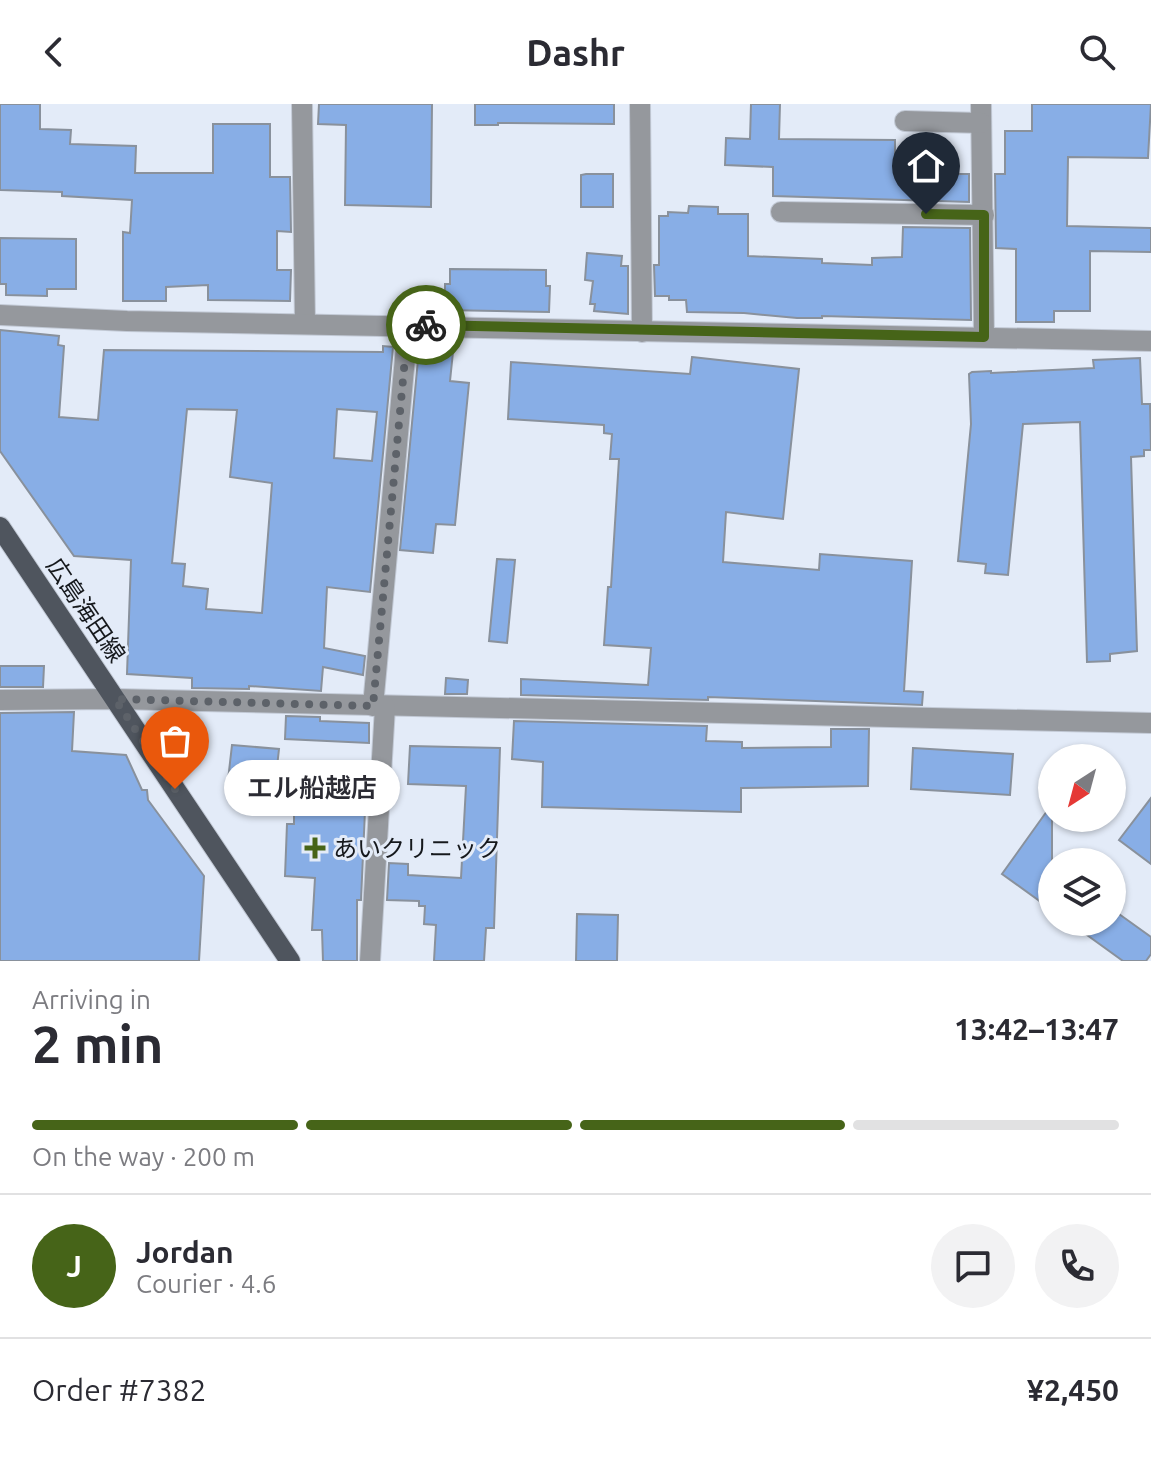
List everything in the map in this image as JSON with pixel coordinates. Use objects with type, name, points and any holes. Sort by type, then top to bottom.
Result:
[{"type":"main road","name":"広島海田線","points":[[0,527],[290,961]]},
{"type":"street","points":[[302,104],[305,323]]},
{"type":"street","points":[[640,104],[642,332]]},
{"type":"street","points":[[905,121],[981,113],[984,337]]},
{"type":"street","points":[[781,212],[984,215]]},
{"type":"street","points":[[0,315],[127,321],[1151,341]]},
{"type":"street","points":[[370,961],[379,707],[408,325]]},
{"type":"street","points":[[0,700],[115,699],[1151,723]]},
{"type":"building","points":[[0,104],[40,104],[40,129],[71,130],[70,144],[136,146],[135,173],[213,173],[213,124],[270,124],[270,177],[290,177],[291,232],[277,231],[277,270],[291,270],[290,301],[208,300],[208,285],[166,287],[166,301],[123,301],[123,232],[130,233],[132,200],[62,196],[62,192],[0,190]]},
{"type":"building","points":[[319,104],[432,104],[431,207],[345,205],[346,125],[318,124]]},
{"type":"building","points":[[475,104],[614,104],[614,124],[475,125]]},
{"type":"building","points":[[751,104],[780,104],[779,139],[895,140],[895,174],[969,174],[969,202],[773,196],[773,167],[725,165],[726,138],[750,139]]},
{"type":"building","points":[[1032,104],[1151,104],[1148,158],[1068,157],[1067,226],[1151,228],[1151,252],[1090,251],[1090,311],[1054,311],[1054,322],[1016,322],[1016,249],[996,248],[995,174],[1005,174],[1005,131],[1032,131]]},
{"type":"building","points":[[613,174],[613,207],[581,207],[581,175]]},
{"type":"building","points":[[689,206],[718,207],[718,214],[748,214],[748,256],[822,259],[822,263],[872,265],[872,258],[902,257],[903,227],[970,228],[971,320],[797,318],[687,312],[686,300],[655,296],[654,265],[659,265],[659,216],[668,216],[668,212],[688,213]]},
{"type":"building","points":[[0,238],[76,239],[76,289],[47,289],[47,296],[6,295],[6,284],[0,284]]},
{"type":"building","points":[[587,253],[622,256],[621,266],[628,266],[628,314],[594,311],[595,304],[590,304],[593,281],[585,280]]},
{"type":"building","points":[[450,269],[546,270],[546,286],[550,286],[549,312],[445,310],[445,284],[450,284]]},
{"type":"building","points":[[0,330],[59,336],[58,345],[64,346],[59,417],[98,420],[104,350],[383,352],[383,346],[393,347],[370,592],[327,587],[324,648],[365,656],[363,675],[323,667],[321,691],[249,686],[249,689],[192,688],[192,678],[127,674],[131,560],[74,556],[0,451]],"holes":[[[187,409],[237,410],[230,477],[272,483],[262,613],[206,609],[208,589],[183,586],[185,564],[172,563]],[[337,409],[377,412],[372,461],[334,458]]]},
{"type":"building","points":[[419,349],[453,352],[450,381],[469,383],[455,525],[436,524],[433,553],[400,550]]},
{"type":"building","points":[[692,357],[799,369],[783,519],[726,512],[723,562],[819,570],[820,554],[912,561],[904,691],[923,692],[922,705],[708,697],[708,700],[521,695],[521,679],[648,685],[651,648],[604,645],[619,459],[610,459],[612,434],[604,433],[604,425],[508,419],[511,362],[690,374]]},
{"type":"building","points":[[1140,358],[1142,404],[1150,404],[1151,450],[1144,450],[1144,456],[1131,457],[1137,651],[1110,654],[1110,661],[1087,662],[1080,422],[1023,424],[1008,575],[985,573],[986,564],[958,561],[971,424],[969,374],[1094,368],[1093,360]]},
{"type":"building","points":[[497,559],[515,560],[507,643],[489,641]]},
{"type":"building","points":[[0,666],[44,666],[43,687],[0,687]]},
{"type":"building","points":[[446,678],[468,680],[467,694],[445,694]]},
{"type":"building","points":[[74,712],[72,751],[126,755],[142,790],[147,790],[148,800],[204,876],[199,961],[0,961],[0,713]]},
{"type":"building","points":[[286,716],[369,723],[369,743],[285,739]]},
{"type":"building","points":[[514,721],[707,726],[706,741],[742,742],[742,748],[831,747],[831,729],[869,729],[868,786],[741,788],[741,812],[542,807],[543,762],[512,759]]},
{"type":"building","points":[[232,745],[279,749],[275,785],[228,780]]},
{"type":"building","points":[[410,746],[500,748],[494,928],[486,928],[484,961],[434,961],[436,925],[424,924],[425,906],[419,906],[419,901],[387,900],[389,863],[408,864],[408,875],[461,878],[466,786],[408,784]]},
{"type":"building","points":[[913,748],[1013,754],[1010,795],[911,789]]},
{"type":"building","points":[[294,786],[366,788],[361,900],[357,900],[357,961],[323,961],[322,930],[312,930],[315,878],[285,876],[287,824],[294,824]]},
{"type":"building","points":[[1151,798],[1151,864],[1119,840]]},
{"type":"building","points":[[1038,824],[1038,832],[1052,832],[1052,848],[1038,848],[1038,900],[1002,874]]},
{"type":"building","points":[[577,914],[618,915],[617,961],[576,961]]},
{"type":"building","points":[[1126,919],[1151,937],[1151,954],[1146,961],[1123,961],[1088,936],[1126,936]]},
{"type":"way so far","points":[[175,789],[115,699],[373,706],[408,325],[426,325]]},
{"type":"place","name":"エル船越店","points":[[175,789]]},
{"type":"place","name":"あいクリニック","points":[[315,848]]},
{"type":"route","points":[[426,325],[984,337],[984,215],[926,214]]}]
